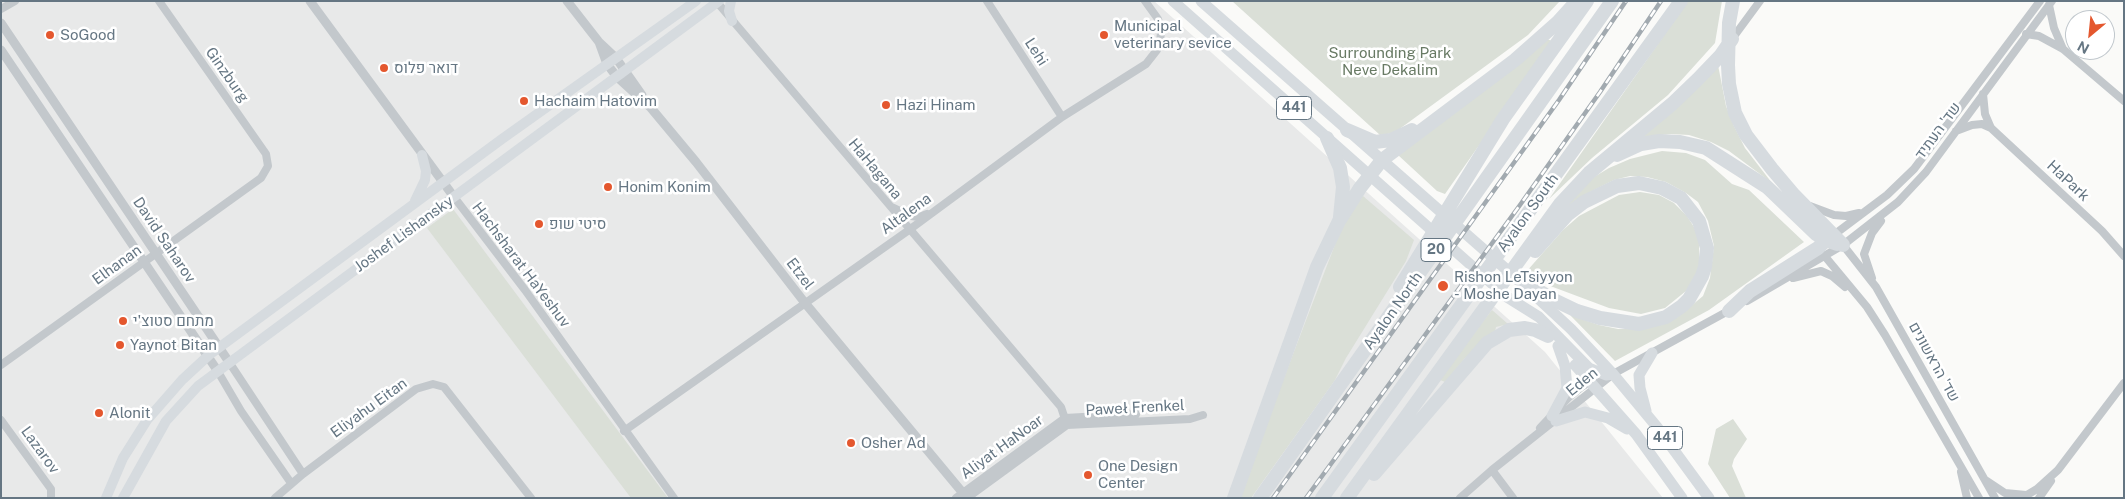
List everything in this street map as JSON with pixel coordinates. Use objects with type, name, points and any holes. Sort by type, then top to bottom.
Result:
[{"type":"highway","points":[[1234,498],[1317,267],[1339,221],[1369,176],[1382,160],[1539,40],[1577,1]]},
{"type":"highway","points":[[1344,381],[1503,119],[1587,1]]},
{"type":"highway","name":"Ayalon North","points":[[1260,498],[1612,1]]},
{"type":"highway","name":"Ayalon South","points":[[1322,498],[1681,1]]},
{"type":"highway","points":[[1734,1],[1729,23],[1728,65],[1730,92],[1735,113],[1746,135],[1794,195],[1826,242]]},
{"type":"highway","points":[[1347,498],[1560,204],[1598,165],[1672,104],[1698,79],[1721,55],[1732,38]]},
{"type":"highway","points":[[1347,130],[1375,142],[1384,142],[1398,137],[1448,111]]},
{"type":"highway","points":[[1327,138],[1340,168],[1343,187],[1339,221]]},
{"type":"highway","points":[[1598,165],[1641,144],[1670,141],[1706,148],[1728,161],[1826,242],[1843,245]]},
{"type":"highway","points":[[1483,312],[1567,215],[1593,196],[1617,186],[1639,183],[1651,184],[1672,192],[1694,213],[1707,248],[1705,267],[1694,293],[1674,312],[1650,322],[1628,323],[1588,315],[1560,303],[1519,279]]},
{"type":"highway","points":[[1728,311],[1750,291],[1826,242]]},
{"type":"highway","points":[[1354,498],[1487,344],[1509,330],[1525,328],[1548,336]]},
{"type":"main road","name":"Joshef Lishansky","points":[[106,498],[123,458],[147,420],[182,380],[209,355],[414,204],[696,1]]},
{"type":"main road","points":[[731,1],[729,11],[732,21]]},
{"type":"main road","name":"441","points":[[1173,1],[1507,297],[1548,336],[1636,434],[1682,498]]},
{"type":"main road","name":"441","points":[[1201,1],[1519,279],[1571,329],[1613,374],[1647,415],[1709,498]]},
{"type":"main road","name":"Joshef Lishansky","points":[[123,498],[166,422],[198,386],[217,370],[458,198],[718,2]]},
{"type":"main road","points":[[414,204],[425,180],[426,171],[422,155]]},
{"type":"main road","name":"441","points":[[1507,297],[1539,317],[1589,368],[1606,375],[1613,374]]},
{"type":"main road","points":[[1554,418],[1567,388],[1565,366],[1558,346]]},
{"type":"main road","points":[[1647,415],[1640,388],[1639,374],[1652,352]]},
{"type":"main road","points":[[1554,418],[1586,412],[1608,418],[1636,434]]},
{"type":"street","points":[[1,3],[6,1]]},
{"type":"street","points":[[1,9],[15,1]]},
{"type":"street","name":"Ginzburg","points":[[159,1],[266,154],[268,166]]},
{"type":"street","name":"Hachsharat HaYeshuv","points":[[310,1],[443,183],[458,198],[674,498]]},
{"type":"street","name":"Etzel","points":[[567,1],[599,42],[626,70],[651,108],[741,218],[805,303],[930,453],[962,497]]},
{"type":"street","name":"Lehi","points":[[987,1],[1062,117]]},
{"type":"street","name":"Altalena","points":[[624,431],[909,230],[1062,117],[1125,78],[1152,58],[1160,42],[1160,31],[1158,19],[1145,1]]},
{"type":"street","points":[[1732,38],[1760,1]]},
{"type":"street","name":"שד' העתיד","points":[[1613,374],[1781,281],[1826,242],[1888,195],[1914,169],[2040,1]]},
{"type":"street","name":"HaHagana","points":[[718,2],[732,21],[1061,408],[1066,422]]},
{"type":"street","points":[[2050,3],[2054,28],[2064,48]]},
{"type":"street","name":"שד' העתיד","points":[[1826,242],[1843,245],[1888,211],[1912,188],[2050,3]]},
{"type":"street","name":"David Saharov","points":[[1,23],[220,347],[302,474]]},
{"type":"street","points":[[2026,34],[2039,36],[2064,48],[2124,101]]},
{"type":"street","name":"Etzel","points":[[599,42],[607,64],[617,77],[651,108]]},
{"type":"street","name":"David Saharov","points":[[1,50],[209,355],[241,411],[291,483]]},
{"type":"street","name":"HaPark","points":[[1983,94],[1985,114],[1992,128],[2088,218],[2124,256]]},
{"type":"street","points":[[1955,132],[1972,125],[1982,124],[1992,128]]},
{"type":"street","name":"Elhanan","points":[[1,365],[261,178],[268,166]]},
{"type":"street","points":[[1794,195],[1814,208],[1834,215],[1846,216],[1864,213]]},
{"type":"street","points":[[886,203],[911,216],[919,216],[934,211]]},
{"type":"street","points":[[1876,287],[1864,254],[1872,233],[1888,211]]},
{"type":"street","points":[[1826,242],[1867,307]]},
{"type":"street","name":"שד' הראשונים","points":[[1843,245],[1876,287],[1994,498]]},
{"type":"street","points":[[1781,281],[1822,271],[1832,276],[1867,307]]},
{"type":"street","name":"שד' הראשונים","points":[[1867,307],[1979,498]]},
{"type":"street","name":"Eden","points":[[1460,498],[1594,385],[1613,374]]},
{"type":"street","points":[[2039,498],[2124,383]]},
{"type":"street","name":"Eliyahu Eitan","points":[[275,498],[302,474],[381,416],[424,385],[433,384],[444,388],[531,498]]},
{"type":"street","name":"Paweł Frenkel","points":[[1066,422],[1137,418],[1190,419],[1204,415]]},
{"type":"street","name":"Lazarov","points":[[1,420],[51,488],[51,498]]},
{"type":"street","name":"Aliyat HaNoar","points":[[962,497],[1066,422]]},
{"type":"street","points":[[1959,466],[1967,498]]},
{"type":"street","points":[[1492,470],[1514,498]]},
{"type":"street","points":[[1985,480],[2006,493],[2025,496],[2047,482],[2058,470]]},
{"type":"shaded area","points":[[1,1],[1154,1],[1545,352],[1663,498],[1,498]]},
{"type":"green space","name":"Surrounding Park Neve Dekalim","points":[[1232,1],[1560,1],[1528,35],[1394,133],[1380,135]]},
{"type":"green space","points":[[1688,1],[1722,1],[1715,43],[1668,95],[1592,158],[1549,199]]},
{"type":"green space","points":[[1547,39],[1552,41],[1445,194],[1437,191],[1398,155]]},
{"type":"green space","points":[[1718,65],[1726,106],[1734,126],[1745,148],[1772,183],[1729,151],[1711,142],[1689,135],[1651,136],[1629,144]]},
{"type":"green space","points":[[1662,151],[1686,153],[1705,160],[1732,184],[1749,190],[1804,242],[1709,310],[1615,361],[1570,315],[1618,329],[1643,329],[1685,311],[1703,296],[1710,278],[1714,246],[1708,221],[1698,202],[1686,193],[1666,182],[1647,177],[1630,176],[1614,180],[1586,194],[1569,207],[1565,206],[1594,177],[1609,168],[1630,159]]},
{"type":"green space","points":[[1640,192],[1659,195],[1674,203],[1687,216],[1694,227],[1699,241],[1699,267],[1693,280],[1686,291],[1665,308],[1641,314],[1609,308],[1537,281],[1526,272],[1563,230],[1579,216],[1619,195]]},
{"type":"green space","points":[[1363,196],[1414,240],[1406,261],[1346,358],[1335,380],[1251,498],[1238,498],[1336,242],[1347,219]]},
{"type":"green space","points":[[453,209],[668,498],[631,498],[427,228]]},
{"type":"green space","points":[[1492,310],[1508,324],[1496,327],[1495,332],[1465,358],[1445,382],[1438,379]]},
{"type":"green space","points":[[1733,419],[1747,439],[1734,459],[1732,466],[1746,498],[1730,498],[1708,464],[1716,429]]},
{"type":"railway","points":[[1273,498],[1559,100],[1626,1]]},
{"type":"railway","points":[[1306,498],[1520,205],[1600,92],[1661,1]]},
{"type":"place","name":"SoGood","points":[[50,35]]},
{"type":"place","name":"Municipal veterinary sevice","points":[[1104,35]]},
{"type":"place","name":"דואר פלוס","points":[[384,68]]},
{"type":"place","name":"Hachaim Hatovim","points":[[524,101]]},
{"type":"place","name":"Hazi Hinam","points":[[886,105]]},
{"type":"place","name":"Honim Konim","points":[[608,187]]},
{"type":"place","name":"סיטי שופ","points":[[539,224]]},
{"type":"place","name":"Rishon LeTsiyyon - Moshe Dayan","points":[[1443,286]]},
{"type":"place","name":"מתחם סטוצ'י","points":[[123,321]]},
{"type":"place","name":"Yaynot Bitan","points":[[120,345]]},
{"type":"place","name":"Alonit","points":[[99,413]]},
{"type":"place","name":"Osher Ad","points":[[851,443]]},
{"type":"place","name":"One Design Center","points":[[1088,475]]}]
